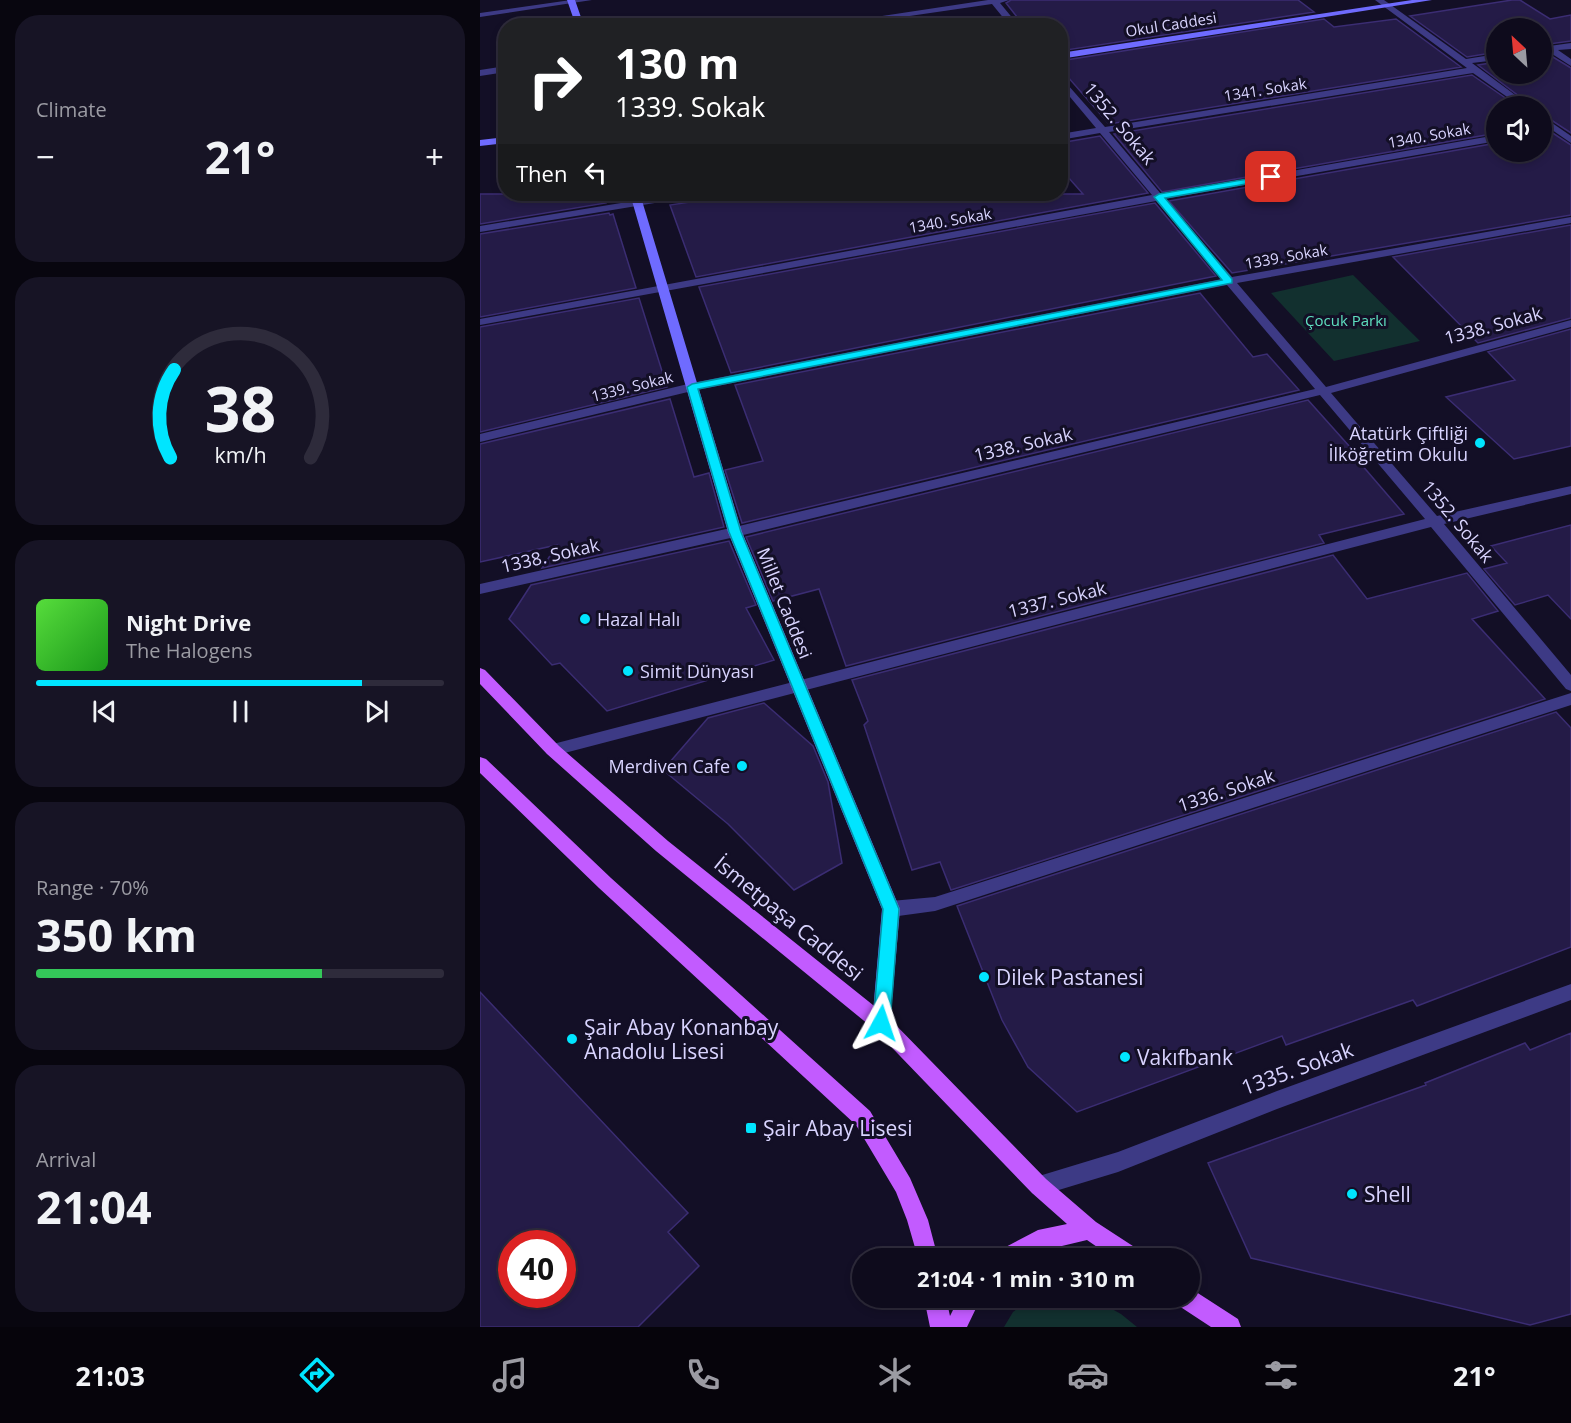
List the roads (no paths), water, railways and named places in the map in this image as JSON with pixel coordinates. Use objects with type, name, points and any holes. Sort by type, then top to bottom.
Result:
[{"type":"main road","name":"İsmetpaşa Caddesi","points":[[480,674],[553,750],[662,846],[881,1023],[1038,1186],[1089,1229],[1117,1248]]},
{"type":"main road","points":[[480,763],[605,883],[863,1118],[891,1159],[921,1225],[926,1248]]},
{"type":"main road","points":[[1026,1248],[1038,1241],[1089,1229]]},
{"type":"main road","points":[[1200,1307],[1230,1327]]},
{"type":"main road","points":[[937,1308],[941,1327]]},
{"type":"main road","points":[[956,1327],[965,1308]]},
{"type":"street","points":[[480,15],[588,0]]},
{"type":"street","points":[[876,18],[1005,0]]},
{"type":"street","points":[[1379,0],[1511,96]]},
{"type":"street","name":"Okul Caddesi","points":[[1068,55],[1428,0]]},
{"type":"street","points":[[571,1],[577,18]]},
{"type":"street","points":[[994,1],[1009,18]]},
{"type":"street","points":[[1552,49],[1571,46]]},
{"type":"street","points":[[1552,53],[1571,63]]},
{"type":"street","points":[[1464,62],[1486,59]]},
{"type":"street","name":"1341. Sokak","points":[[1068,136],[1473,69]]},
{"type":"street","points":[[480,73],[498,70]]},
{"type":"street","name":"1352. Sokak","points":[[1068,88],[1229,281],[1436,521],[1571,685]]},
{"type":"street","points":[[1552,128],[1571,125]]},
{"type":"street","points":[[1552,126],[1571,140]]},
{"type":"street","name":"1340. Sokak","points":[[480,322],[1159,197],[1486,140]]},
{"type":"street","points":[[480,143],[498,141]]},
{"type":"street","points":[[480,229],[621,201]]},
{"type":"street","name":"Millet Caddesi","points":[[637,201],[735,532],[891,909],[881,1023]]},
{"type":"street","name":"1339. Sokak","points":[[480,438],[692,387],[1229,281],[1571,220]]},
{"type":"street","name":"1338. Sokak","points":[[480,589],[735,532],[1324,391],[1571,323]]},
{"type":"street","name":"1337. Sokak","points":[[553,750],[1436,521],[1571,490]]},
{"type":"street","name":"1336. Sokak","points":[[891,909],[935,904],[1571,699]]},
{"type":"street","name":"1335. Sokak","points":[[1038,1186],[1118,1162],[1277,1100],[1571,992]]},
{"type":"place","name":"Atatürk Çiftliği İlköğretim Okulu","points":[[1480,443]]},
{"type":"place","name":"Hazal Halı","points":[[585,619]]},
{"type":"place","name":"Simit Dünyası","points":[[628,671]]},
{"type":"place","name":"Merdiven Cafe","points":[[742,766]]},
{"type":"place","name":"Dilek Pastanesi","points":[[984,977]]},
{"type":"place","name":"Şair Abay Konanbay Anadolu Lisesi","points":[[572,1039]]},
{"type":"place","name":"Vakıfbank","points":[[1125,1057]]},
{"type":"place","name":"Şair Abay Lisesi","points":[[751,1128]]},
{"type":"place","name":"Shell","points":[[1352,1194]]},
{"type":"park label","name":"Çocuk Parkı","points":[[1346,320]]}]
